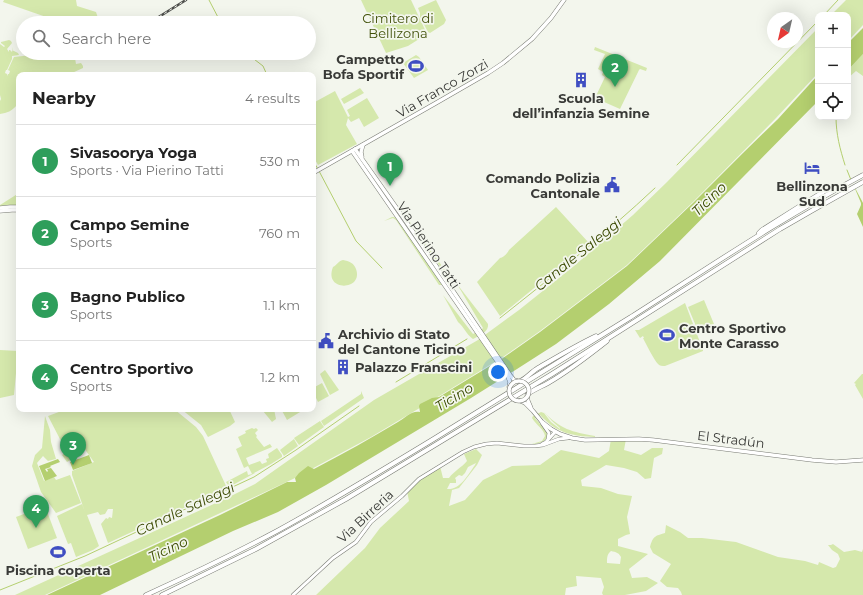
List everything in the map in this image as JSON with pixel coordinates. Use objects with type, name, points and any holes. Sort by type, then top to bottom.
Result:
[{"type":"highway","points":[[146,595],[232,554],[297,520],[382,470],[611,330],[756,237],[862,176]]},
{"type":"highway","points":[[162,595],[244,556],[321,513],[492,411],[787,226],[863,182]]},
{"type":"highway","points":[[756,237],[762,230],[833,186]]},
{"type":"highway","points":[[528,394],[548,384],[581,362],[625,327]]},
{"type":"highway","points":[[519,381],[576,345],[611,330]]},
{"type":"main road","name":"Via Franco Zorzi","points":[[316,171],[503,63],[534,37],[551,18],[564,0]]},
{"type":"main road","points":[[363,145],[361,154],[364,160]]},
{"type":"main road","name":"Via Pierino Tatti","points":[[354,150],[364,160],[463,314],[477,329]]},
{"type":"main road","name":"Via Pierino Tatti","points":[[354,150],[396,211]]},
{"type":"main road","points":[[0,210],[16,209]]},
{"type":"main road","points":[[477,329],[514,380],[527,385],[527,399],[538,418],[545,425],[568,438]]},
{"type":"main road","points":[[477,329],[509,379],[509,390],[511,396],[515,400],[523,402],[533,411]]},
{"type":"main road","points":[[510,388],[513,383],[519,381]]},
{"type":"main road","points":[[518,400],[524,399],[528,394]]},
{"type":"main road","name":"El Stradún","points":[[568,438],[585,440],[646,439],[812,460],[836,462],[863,460]]},
{"type":"street","points":[[538,418],[549,433],[549,441]]},
{"type":"street","points":[[549,441],[557,433]]},
{"type":"street","points":[[549,441],[568,438]]},
{"type":"street","name":"Via Birreria","points":[[293,595],[333,558],[356,542],[371,522],[426,474],[463,452],[478,446],[497,443],[535,446],[549,441]]},
{"type":"green space","points":[[4,0],[76,0],[77,6],[96,12],[97,16],[43,16],[3,2]]},
{"type":"green space","name":"Cimitero di Bellizona","points":[[361,0],[411,0],[427,34],[408,46],[386,53]]},
{"type":"green space","points":[[436,0],[446,20],[444,24],[430,33],[420,17],[418,8]]},
{"type":"green space","points":[[846,0],[863,0],[863,25],[851,38],[851,12],[834,12]]},
{"type":"green space","points":[[815,31],[815,76],[776,118],[693,202],[627,265],[503,357],[371,437],[293,479],[45,595],[15,595],[255,484],[374,400],[478,340],[519,310],[574,266],[633,215],[798,48],[803,48],[803,43]]},
{"type":"green space","points":[[9,40],[12,43],[7,49],[9,52],[10,50],[12,52],[12,50],[16,52],[16,55],[12,56],[5,73],[7,76],[14,57],[16,57],[16,60],[75,60],[76,64],[81,63],[83,66],[83,68],[74,72],[16,72],[16,106],[5,113],[0,114],[0,44],[4,47],[5,46],[1,42]]},
{"type":"green space","points":[[595,47],[647,68],[646,71],[639,70],[620,109],[595,98],[605,77],[602,75],[603,72],[598,69],[605,54],[594,50]]},
{"type":"green space","points":[[863,54],[863,76],[856,71],[851,75],[851,67]]},
{"type":"green space","name":"Campetto Bofa Sportif","points":[[416,55],[428,70],[414,78],[403,63]]},
{"type":"green space","points":[[360,88],[364,93],[344,104],[341,99]]},
{"type":"green space","points":[[335,91],[348,117],[350,116],[347,110],[367,98],[379,118],[364,127],[359,118],[351,122],[348,118],[346,125],[357,144],[318,165],[316,161],[316,101]]},
{"type":"green space","points":[[16,195],[16,205],[0,205]]},
{"type":"green space","points":[[556,207],[589,243],[500,316],[477,282],[500,258],[503,257]]},
{"type":"green space","points":[[405,215],[450,277],[449,280]]},
{"type":"green space","points":[[392,217],[398,220],[442,285],[439,285],[396,220],[393,218],[384,221]]},
{"type":"green space","points":[[343,260],[354,265],[357,276],[350,285],[344,286],[334,281],[331,275],[333,267]]},
{"type":"green space","points":[[457,284],[488,324],[487,329],[480,336],[473,339],[458,322],[443,295],[473,334],[482,329],[483,328]]},
{"type":"green space","points":[[704,300],[714,324],[698,331],[688,307]]},
{"type":"green space","name":"Centro Sportivo Monte Carasso","points":[[685,303],[703,351],[665,366],[660,366],[652,356],[643,336],[640,338],[635,330],[639,330]]},
{"type":"green space","points":[[0,350],[16,351],[14,395],[0,398]]},
{"type":"green space","points":[[325,370],[339,390],[330,395],[320,374]]},
{"type":"green space","points":[[862,374],[863,399],[855,385],[856,384],[854,383]]},
{"type":"green space","points":[[322,383],[329,396],[318,402],[316,398],[316,386]]},
{"type":"green space","points":[[361,391],[364,398],[324,426],[321,421],[361,394]]},
{"type":"green space","points":[[59,412],[178,412],[196,427],[203,436],[227,488],[108,543],[101,524],[106,518],[112,518],[113,509],[108,509],[105,514],[100,515],[98,512],[87,515],[99,546],[76,557],[71,543],[68,544],[57,516],[82,504],[85,512],[72,475],[72,471],[94,462],[81,444],[72,448],[74,458],[67,462],[62,455],[71,449],[66,439],[61,441],[48,416]]},
{"type":"green space","points":[[185,412],[230,412],[235,422],[208,437],[201,425]]},
{"type":"green space","points":[[264,412],[275,412],[276,419],[272,422]]},
{"type":"green space","points":[[283,412],[300,412],[287,420]]},
{"type":"green space","points":[[541,412],[544,413],[551,422],[560,429],[544,412],[555,422],[567,429],[595,437],[579,436],[559,430],[540,415],[535,418],[548,434],[546,440],[540,443],[532,444],[542,441],[545,436],[543,431],[532,418]]},
{"type":"green space","points":[[45,416],[50,430],[51,442],[56,459],[48,461],[43,456],[37,463],[44,481],[54,477],[56,480],[70,475],[81,503],[56,513],[41,492],[32,466],[35,455],[42,448]]},
{"type":"green space","points":[[320,421],[324,427],[299,445],[294,438]]},
{"type":"green space","points":[[256,428],[258,430],[255,433],[257,436],[256,437],[264,447],[270,444],[272,447],[246,458],[249,465],[260,461],[262,464],[267,462],[266,459],[269,458],[268,454],[277,448],[282,457],[271,464],[229,487],[226,482],[247,471],[248,475],[252,474],[248,466],[244,468],[236,449],[242,446],[238,437],[246,433],[245,431]]},
{"type":"green space","points":[[294,439],[298,446],[284,456],[280,450]]},
{"type":"green space","points":[[611,439],[626,439],[624,450],[641,455],[652,448],[663,448],[662,454],[654,458],[651,478],[645,479],[637,472],[606,465],[581,480],[582,486],[601,488],[618,494],[632,496],[627,517],[630,534],[618,539],[618,546],[648,554],[629,569],[632,578],[647,577],[658,583],[646,591],[625,595],[603,595],[602,593],[604,587],[601,578],[576,576],[577,586],[566,588],[565,595],[316,595],[365,548],[380,528],[409,501],[407,491],[418,480],[440,466],[443,478],[449,478],[467,461],[464,454],[476,449],[482,455],[477,465],[459,488],[452,490],[449,506],[465,500],[483,480],[512,466],[540,465],[561,450],[599,458],[609,451]],"holes":[[[476,463],[460,484],[452,489],[447,489],[450,483],[456,483],[455,478],[459,475],[462,476],[468,467]],[[611,551],[617,553],[621,557],[620,564],[607,563],[607,558]]]},
{"type":"green space","points":[[45,506],[57,538],[28,549],[16,517]]},
{"type":"green space","points":[[666,525],[688,538],[736,542],[778,557],[805,561],[818,565],[819,562],[833,568],[836,567],[840,559],[838,554],[828,545],[833,544],[844,552],[855,550],[862,552],[863,549],[863,595],[682,595],[678,588],[667,587],[660,581],[671,564],[653,553],[650,547],[655,537],[665,533]]},
{"type":"water","points":[[863,28],[863,54],[851,67],[851,48],[851,40]]},
{"type":"water","name":"Ticino","points":[[815,78],[815,104],[660,261],[609,304],[556,344],[471,398],[278,512],[233,531],[100,595],[47,595],[220,515],[287,482],[296,482],[295,478],[308,466],[314,469],[336,458],[411,413],[420,412],[420,404],[432,398],[439,397],[503,358],[627,266],[778,119]]},
{"type":"water","points":[[853,184],[863,203],[863,227],[857,214],[861,203]]},
{"type":"water","points":[[89,455],[92,463],[73,470],[70,462]]},
{"type":"water","points":[[58,459],[60,462],[45,469],[47,472],[47,469],[51,468],[57,476],[45,481],[39,466]]},
{"type":"waterway","points":[[209,0],[217,16]]},
{"type":"waterway","name":"Canale Saleggi","points":[[827,12],[838,0]]},
{"type":"waterway","name":"Canale Saleggi","points":[[677,165],[815,24]]},
{"type":"waterway","points":[[255,60],[263,66],[266,72]]},
{"type":"waterway","points":[[836,120],[841,153],[845,165]]},
{"type":"waterway","points":[[847,170],[851,180]]},
{"type":"waterway","points":[[319,171],[356,241],[382,268]]},
{"type":"waterway","name":"Canale Saleggi","points":[[500,318],[559,271],[655,188]]},
{"type":"waterway","name":"Canale Saleggi","points":[[396,382],[467,339]]},
{"type":"waterway","name":"Canale Saleggi","points":[[0,590],[85,556],[254,477],[359,406]]},
{"type":"railway","points":[[160,16],[186,0]]},
{"type":"place","name":"Campetto Bofa Sportif","points":[[416,66]]},
{"type":"place","name":"Scuola dell’infanzia Semine","points":[[581,80]]},
{"type":"place","name":"Campo Semine","points":[[615,87]]},
{"type":"place","name":"Bellinzona Sud","points":[[812,168]]},
{"type":"place","name":"Comando Polizia Cantonale","points":[[612,185]]},
{"type":"place","name":"Sivasoorya Yoga","points":[[390,186]]},
{"type":"place","name":"Centro Sportivo Monte Carasso","points":[[667,335]]},
{"type":"place","name":"Archivio di Stato del Cantone Ticino","points":[[326,341]]},
{"type":"place","name":"Palazzo Franscini","points":[[343,367]]},
{"type":"place","name":"Bagno Publico","points":[[73,465]]},
{"type":"place","name":"Centro Sportivo","points":[[36,528]]},
{"type":"place","name":"Piscina coperta","points":[[58,552]]}]
